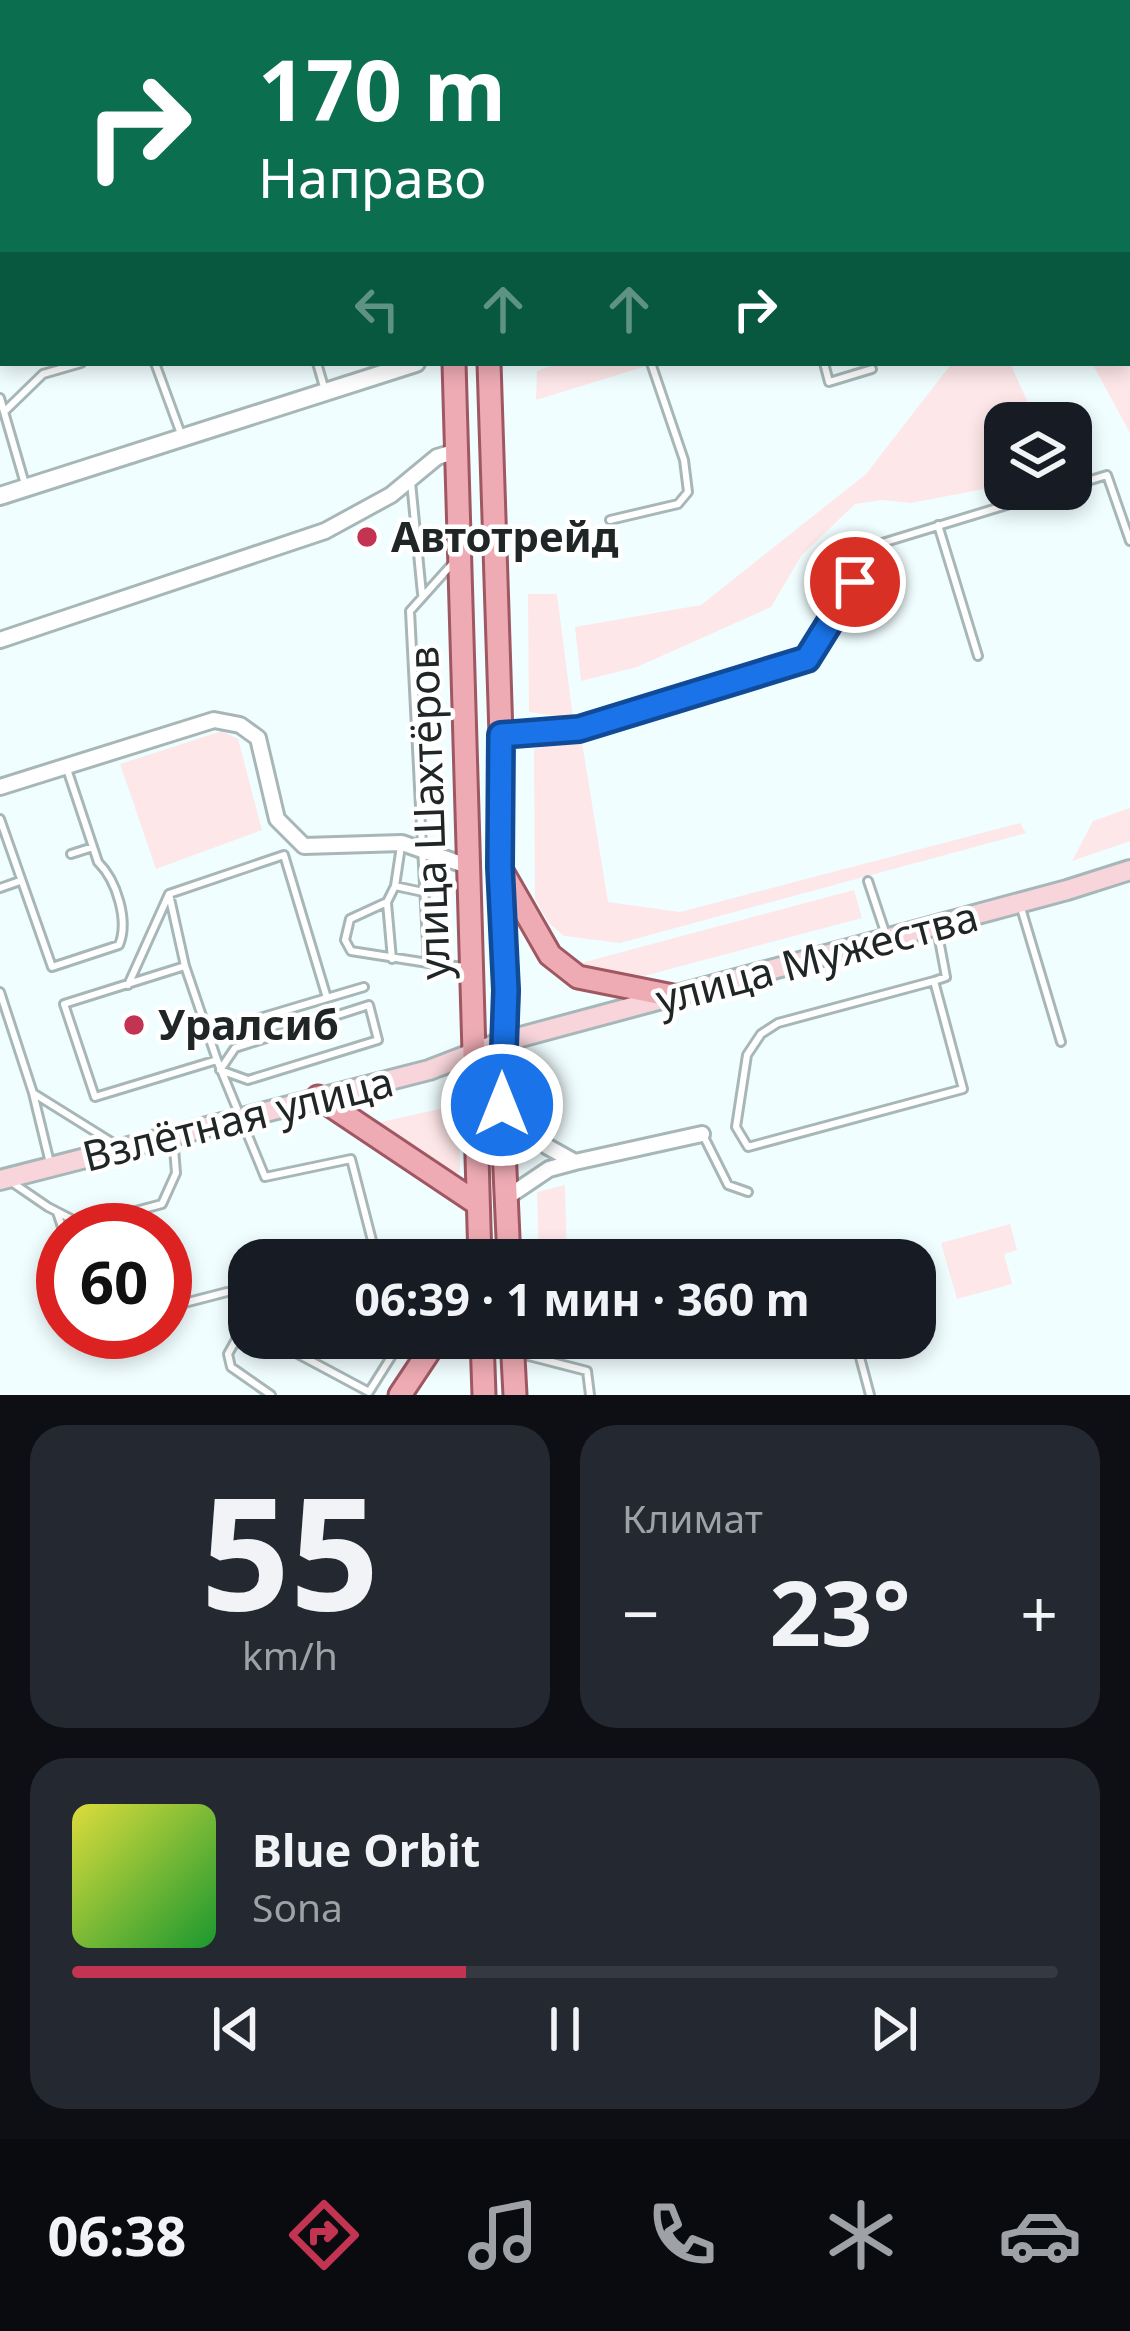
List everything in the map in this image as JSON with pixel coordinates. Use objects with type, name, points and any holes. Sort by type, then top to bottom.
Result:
[{"type":"main road","name":"улица Шахтёров","points":[[454,366],[479,1239]]},
{"type":"main road","name":"улица Шахтёров","points":[[489,366],[501,735],[506,990],[502,1105],[507,1239]]},
{"type":"main road","points":[[500,867],[550,955],[578,977],[674,996]]},
{"type":"main road","name":"улица Мужества","points":[[473,1052],[1130,870]]},
{"type":"main road","name":"Взлётная улица","points":[[3,1179],[429,1070],[473,1052]]},
{"type":"main road","points":[[318,1097],[478,1204]]},
{"type":"main road","points":[[400,1395],[424,1359]]},
{"type":"main road","points":[[483,1359],[484,1395]]},
{"type":"main road","points":[[513,1359],[515,1395]]},
{"type":"street","points":[[0,496],[406,366]]},
{"type":"street","points":[[0,640],[326,531],[411,482],[437,457],[457,451]]},
{"type":"street","points":[[0,788],[214,720],[240,725],[258,738],[277,819],[304,846],[402,843],[470,867]]},
{"type":"street","points":[[502,1105],[548,1148],[575,1162]]},
{"type":"street","points":[[506,1198],[549,1169],[702,1134]]},
{"type":"lane","points":[[5,410],[43,374],[71,366]]},
{"type":"lane","points":[[156,366],[183,437]]},
{"type":"lane","points":[[318,366],[325,390]]},
{"type":"lane","points":[[610,520],[678,504],[688,492],[685,460],[652,366]]},
{"type":"lane","points":[[825,366],[829,382],[872,369]]},
{"type":"lane","points":[[0,398],[26,488]]},
{"type":"lane","points":[[1092,480],[1107,475],[1130,541]]},
{"type":"lane","points":[[411,482],[422,598]]},
{"type":"lane","points":[[501,735],[579,729],[807,659],[879,544],[988,510]]},
{"type":"lane","points":[[938,525],[978,656]]},
{"type":"lane","points":[[428,963],[410,611],[460,556]]},
{"type":"lane","points":[[0,819],[52,967],[119,945],[126,928],[66,766]]},
{"type":"lane","points":[[392,959],[387,902],[395,886],[402,843]]},
{"type":"lane","points":[[128,985],[169,894],[304,846]]},
{"type":"lane","points":[[71,854],[93,847]]},
{"type":"lane","points":[[284,855],[327,998]]},
{"type":"lane","points":[[0,888],[20,881]]},
{"type":"lane","points":[[868,881],[887,939]]},
{"type":"lane","points":[[395,886],[423,892]]},
{"type":"lane","points":[[169,894],[185,967],[220,1070],[265,1177],[351,1159],[372,1239]]},
{"type":"lane","points":[[387,902],[350,920],[345,940],[351,951],[473,966]]},
{"type":"lane","points":[[1019,903],[1061,1042]]},
{"type":"lane","points":[[934,981],[963,1089],[748,1148],[736,1126],[747,1055],[761,1034],[778,1023],[946,977],[936,926]]},
{"type":"lane","points":[[185,967],[64,1004],[95,1097],[217,1060]]},
{"type":"lane","points":[[208,1033],[364,987]]},
{"type":"lane","points":[[0,992],[51,1167]]},
{"type":"lane","points":[[369,1005],[379,1040],[248,1080],[220,1070],[235,1048],[369,1005]]},
{"type":"lane","points":[[33,1093],[121,1148]]},
{"type":"lane","points":[[702,1134],[728,1185],[748,1192]]},
{"type":"lane","points":[[163,1203],[176,1173],[173,1135]]},
{"type":"lane","points":[[3,1179],[42,1203]]},
{"type":"lane","points":[[192,1301],[226,1292]]},
{"type":"lane","points":[[229,1359],[231,1367],[271,1395]]},
{"type":"lane","points":[[306,1359],[368,1393],[390,1359]]},
{"type":"lane","points":[[552,1359],[587,1371],[590,1395]]},
{"type":"lane","points":[[860,1359],[870,1395]]},
{"type":"shaded area","points":[[552,366],[646,366],[536,400],[537,371]]},
{"type":"shaded area","points":[[950,366],[1011,366],[1028,402],[984,402],[984,489],[911,503],[855,504],[801,556],[771,607],[637,667],[581,681],[575,627],[701,605],[866,474]]},
{"type":"shaded area","points":[[1094,366],[1130,366],[1130,433]]},
{"type":"shaded area","points":[[528,594],[557,594],[573,718],[529,712]]},
{"type":"shaded area","points":[[222,731],[238,739],[262,830],[156,869],[120,764]]},
{"type":"shaded area","points":[[581,736],[608,902],[680,912],[1020,823],[1026,833],[620,943],[564,936],[549,923],[535,899],[534,749]]},
{"type":"shaded area","points":[[1130,808],[1130,841],[1072,861],[1093,821]]},
{"type":"shaded area","points":[[854,890],[862,918],[625,981],[577,964]]},
{"type":"shaded area","points":[[443,1096],[458,1109],[460,1173],[445,1172],[377,1123],[444,1108]]},
{"type":"shaded area","points":[[565,1185],[566,1239],[538,1239],[537,1192]]},
{"type":"shaded area","points":[[1010,1224],[1017,1250],[1004,1254],[1012,1284],[957,1299],[941,1243]]},
{"type":"place","name":"Автотрейд","points":[[367,537]]},
{"type":"place","name":"Уралсиб","points":[[134,1025]]},
{"type":"route","points":[[502,1105],[506,990],[501,735],[579,729],[807,659],[855,582]]}]
